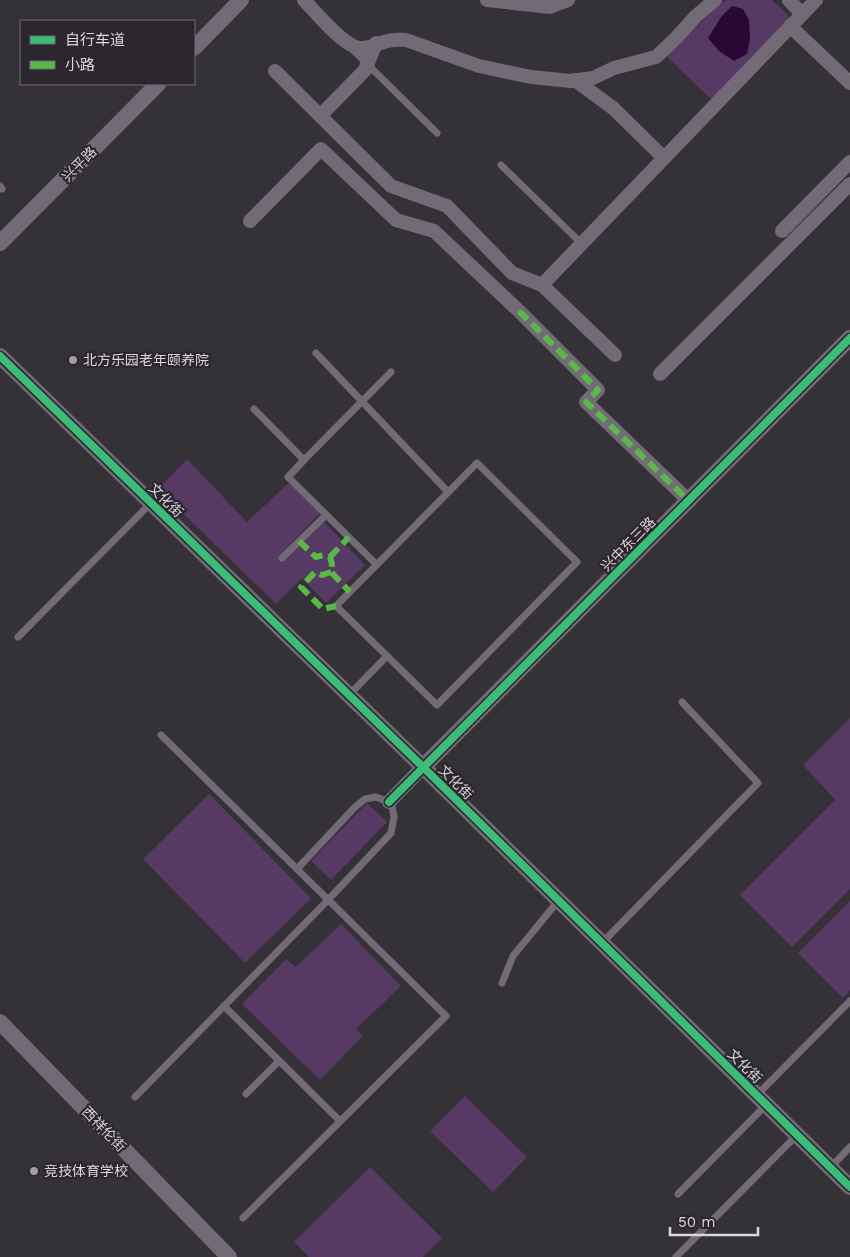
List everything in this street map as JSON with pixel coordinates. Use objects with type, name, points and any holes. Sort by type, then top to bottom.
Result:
[{"type":"street","points":[[195,47],[241,0]]},
{"type":"street","points":[[304,0],[345,42],[354,48],[363,48],[394,38],[406,40],[486,68],[531,77],[575,80],[593,78],[614,68],[656,57],[696,16],[715,0]]},
{"type":"street","points":[[487,0],[550,7],[568,0]]},
{"type":"street","points":[[788,0],[802,14]]},
{"type":"street","points":[[542,285],[816,0]]},
{"type":"street","points":[[790,26],[848,82]]},
{"type":"street","points":[[320,116],[365,70],[376,43]]},
{"type":"street","points":[[275,71],[391,186],[447,206],[512,273],[542,285],[615,355]]},
{"type":"street","points":[[575,80],[613,108],[664,158]]},
{"type":"street","name":"兴平路","points":[[0,243],[157,85]]},
{"type":"street","points":[[250,221],[321,149],[396,220],[434,231],[519,311],[598,390],[586,402],[689,501]]},
{"type":"street","points":[[782,231],[850,162]]},
{"type":"street","points":[[660,374],[849,186]]},
{"type":"street","name":"兴中东三路","points":[[423,768],[850,338]]},
{"type":"street","name":"文化街","points":[[0,356],[349,695],[850,1187]]},
{"type":"street","points":[[389,802],[423,768]]},
{"type":"street","name":"西祥伦街","points":[[0,1022],[229,1257]]},
{"type":"lane","points":[[345,42],[437,133]]},
{"type":"lane","points":[[501,165],[582,244]]},
{"type":"lane","points":[[316,353],[448,492]]},
{"type":"lane","points":[[377,564],[288,477],[391,372]]},
{"type":"lane","points":[[254,409],[304,460]]},
{"type":"lane","points":[[477,463],[577,562],[437,705],[336,606],[377,564],[477,463]]},
{"type":"lane","points":[[18,637],[151,503]]},
{"type":"lane","points":[[282,558],[326,515]]},
{"type":"lane","points":[[349,695],[387,656]]},
{"type":"lane","points":[[602,943],[758,783],[682,702]]},
{"type":"lane","points":[[161,735],[446,1016],[243,1218]]},
{"type":"lane","points":[[135,1097],[391,833],[394,817],[392,806],[389,802],[376,797],[365,799],[355,806],[297,869]]},
{"type":"lane","points":[[502,983],[513,956],[558,900]]},
{"type":"lane","points":[[678,1194],[850,1001]]},
{"type":"lane","points":[[224,1006],[340,1121]]},
{"type":"lane","points":[[246,1094],[279,1061]]},
{"type":"lane","points":[[676,1257],[797,1135]]},
{"type":"lane","points":[[830,1168],[850,1147]]},
{"type":"shaded area","points":[[727,0],[772,0],[790,17],[712,100],[666,56],[721,3]]},
{"type":"shaded area","points":[[732,6],[743,9],[749,20],[750,39],[747,54],[734,61],[719,51],[708,38],[721,17]]},
{"type":"shaded area","points":[[187,459],[247,522],[294,478],[324,509],[280,555],[324,522],[365,565],[326,603],[302,578],[276,604],[158,489]]},
{"type":"shaded area","points":[[850,718],[850,889],[792,947],[740,895],[835,800],[841,806],[803,765]]},
{"type":"shaded area","points":[[209,794],[311,898],[245,963],[143,859]]},
{"type":"shaded area","points":[[367,803],[387,822],[331,880],[311,861]]},
{"type":"shaded area","points":[[850,901],[850,990],[843,998],[798,953]]},
{"type":"shaded area","points":[[341,924],[401,986],[356,1029],[363,1036],[320,1080],[242,1004],[286,959],[296,967]]},
{"type":"shaded area","points":[[465,1096],[527,1157],[493,1192],[430,1131]]},
{"type":"shaded area","points":[[370,1167],[442,1238],[423,1257],[309,1257],[294,1242]]},
{"type":"marked path","points":[[519,311],[598,390],[586,402],[689,501]]},
{"type":"marked path","points":[[330,557],[349,537]]},
{"type":"marked path","points":[[299,541],[316,557],[324,555],[330,557],[332,564],[331,572],[350,592]]},
{"type":"marked path","points":[[331,572],[322,575],[315,572],[301,587],[323,609],[336,606]]},
{"type":"cycle path","points":[[389,802],[850,338]]},
{"type":"cycle path","points":[[0,356],[423,767],[850,1187]]},
{"type":"place","name":"北方乐园老年颐养院","points":[[73,360]]},
{"type":"place","name":"竞技体育学校","points":[[34,1171]]}]
